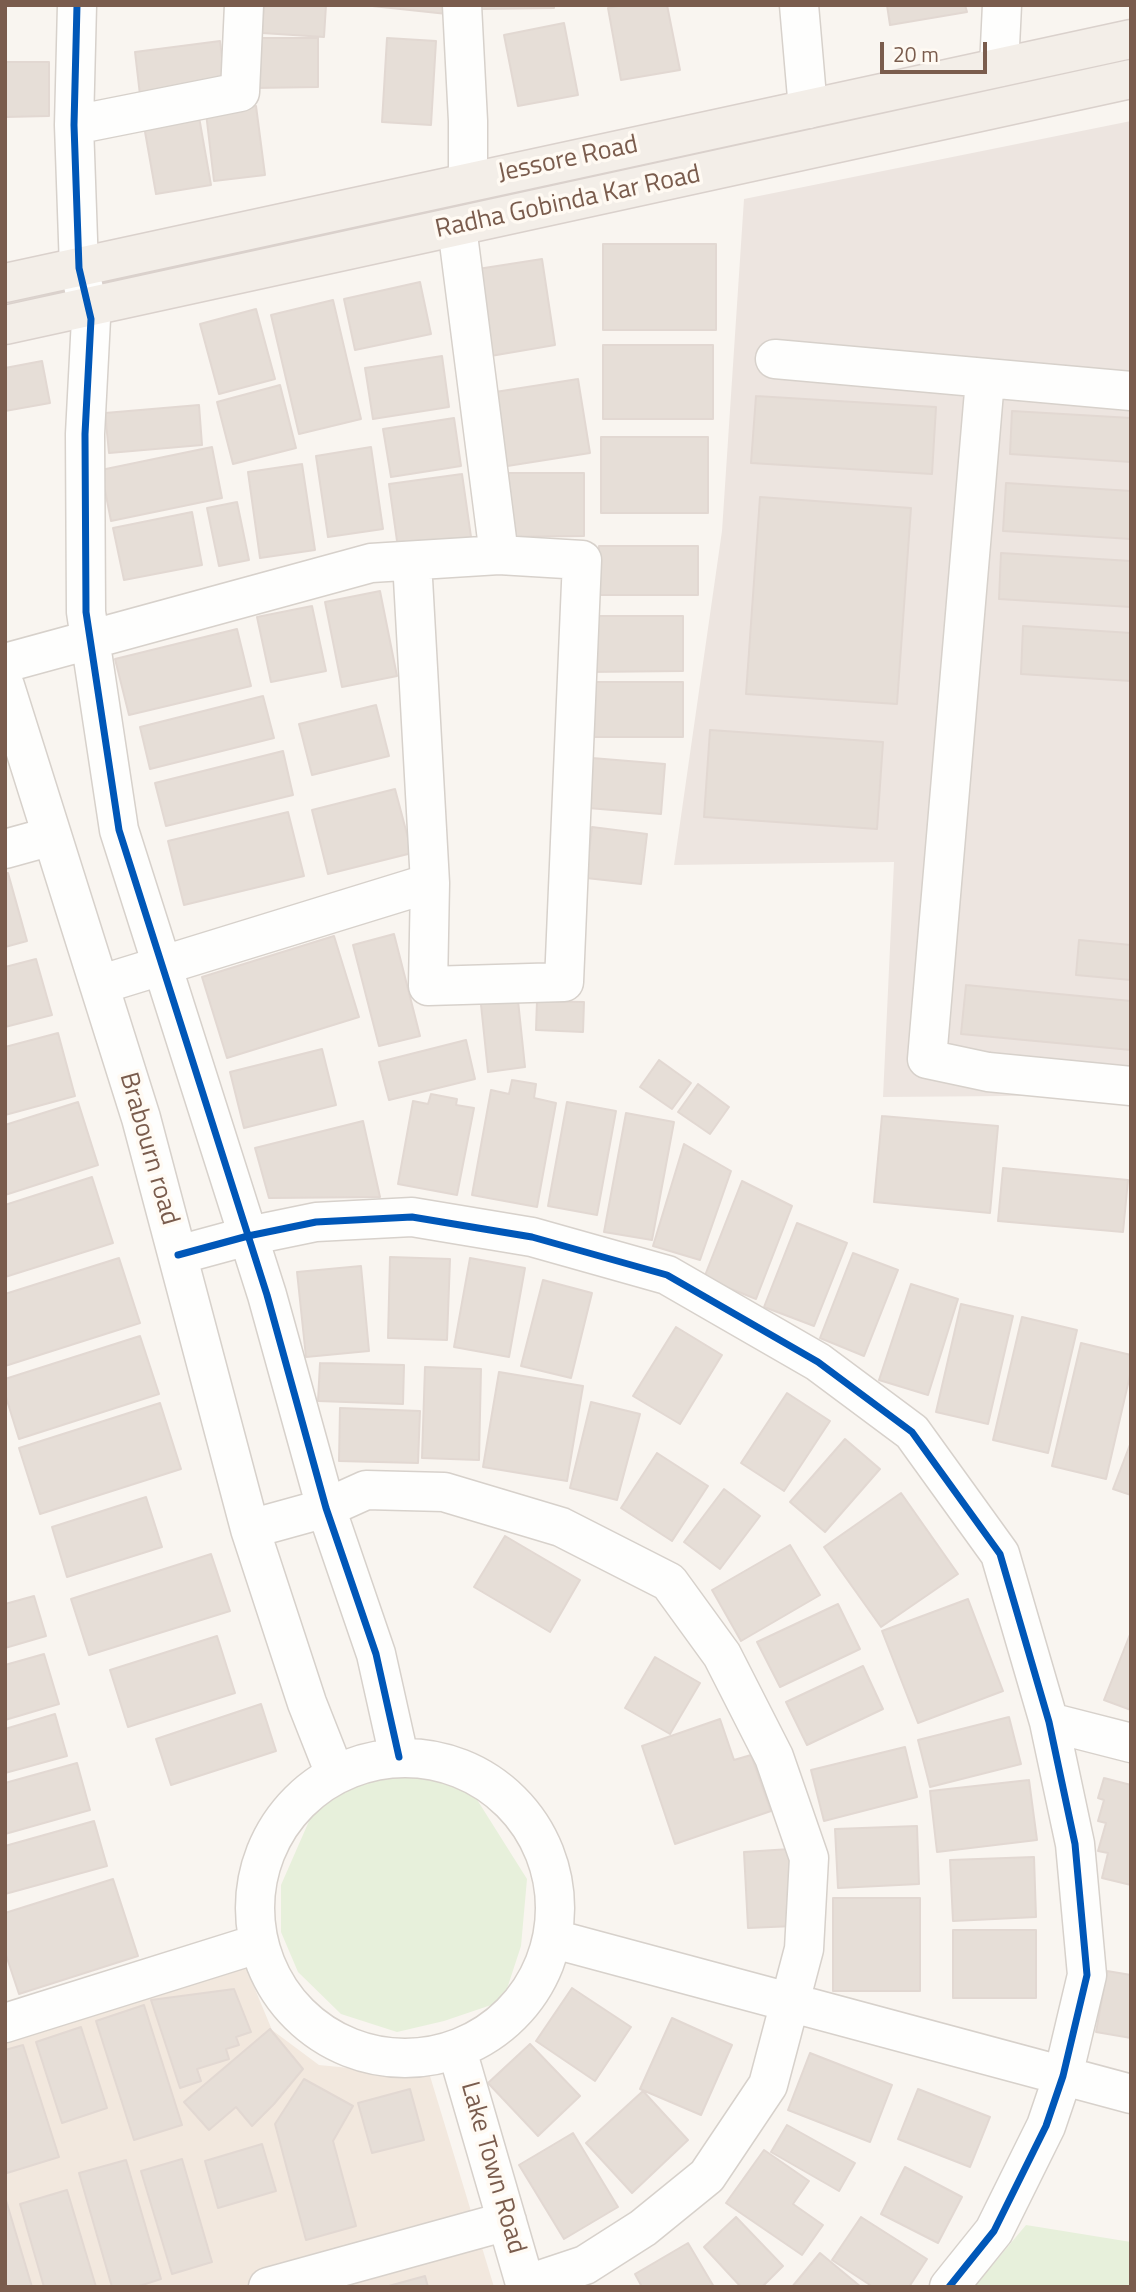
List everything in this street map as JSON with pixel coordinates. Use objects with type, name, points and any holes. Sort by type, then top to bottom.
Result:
[{"type":"main road","name":"Jessore Road","points":[[5,283],[1131,39]]},
{"type":"main road","name":"Radha Gobinda Kar Road","points":[[5,325],[1131,79]]},
{"type":"street","points":[[77,5],[74,125],[79,268],[91,319],[85,447],[86,612],[119,830],[267,1295],[326,1508],[376,1654],[399,1757]]},
{"type":"street","points":[[74,125],[240,92],[244,5]]},
{"type":"street","points":[[462,5],[468,182]]},
{"type":"street","points":[[799,5],[808,109]]},
{"type":"street","points":[[999,67],[1002,5]]},
{"type":"street","points":[[457,227],[499,555]]},
{"type":"street","points":[[775,359],[985,380],[1131,391]]},
{"type":"street","points":[[985,380],[927,1059],[988,1072],[1131,1086]]},
{"type":"street","points":[[5,663],[371,563],[499,555],[582,560],[564,982],[428,986],[430,883],[412,561]]},
{"type":"street","name":"Brabourn road","points":[[5,686],[141,1118],[250,1529],[307,1703],[335,1774]]},
{"type":"street","points":[[5,849],[52,836]]},
{"type":"street","points":[[99,985],[430,883]]},
{"type":"street","points":[[178,1255],[248,1236],[316,1222],[412,1217],[532,1237],[667,1275],[818,1362],[912,1432],[1000,1554],[1049,1722],[1075,1843],[1087,1975],[1063,2076],[1046,2126],[994,2231],[949,2287]]},
{"type":"street","points":[[250,1529],[326,1508],[366,1490],[444,1492],[561,1527],[669,1582],[722,1655],[774,1757],[809,1858],[804,1949],[768,2085],[707,2176],[643,2228],[585,2265],[526,2286]]},
{"type":"street","points":[[1049,1722],[1131,1743]]},
{"type":"street","points":[[399,1757],[454,1765],[502,1791],[537,1833],[555,1885],[554,1939],[535,1987],[502,2025],[457,2050],[416,2059],[374,2056],[334,2042],[299,2017],[273,1983],[257,1944],[253,1905],[260,1865],[276,1828],[302,1797],[335,1774],[366,1762],[399,1757]]},
{"type":"street","points":[[554,1939],[1131,2094]]},
{"type":"street","points":[[5,2023],[257,1944]]},
{"type":"street","name":"Lake Town Road","points":[[457,2050],[526,2286]]},
{"type":"street","points":[[268,2287],[507,2221]]},
{"type":"shaded area","points":[[1131,121],[1131,1095],[883,1097],[894,862],[674,865],[722,531],[744,199]]},
{"type":"shaded area","points":[[240,1953],[272,2030],[319,2065],[430,2076],[494,2287],[5,2287],[5,2020]]},
{"type":"green space","points":[[425,1771],[476,1798],[527,1879],[521,1946],[503,2001],[444,2021],[397,2032],[341,2014],[298,1972],[281,1932],[281,1885],[313,1812],[371,1777]]},
{"type":"green space","points":[[1026,2225],[1131,2242],[1131,2287],[974,2287]]},
{"type":"building","points":[[264,5],[326,5],[324,37],[262,33]]},
{"type":"building","points":[[363,5],[448,5],[447,14]]},
{"type":"building","points":[[479,5],[554,5],[554,8],[479,9]]},
{"type":"building","points":[[623,5],[667,5],[680,70],[621,80],[608,8]]},
{"type":"building","points":[[887,5],[965,5],[967,12],[890,25]]},
{"type":"building","points":[[564,23],[578,95],[518,106],[504,35]]},
{"type":"building","points":[[254,38],[318,38],[318,87],[254,88]]},
{"type":"building","points":[[387,38],[436,41],[431,125],[382,122]]},
{"type":"building","points":[[220,41],[225,84],[140,95],[135,52]]},
{"type":"building","points":[[5,62],[49,62],[49,116],[5,117]]},
{"type":"building","points":[[256,106],[265,175],[214,181],[206,113]]},
{"type":"building","points":[[199,117],[211,185],[156,194],[144,126]]},
{"type":"building","points":[[603,244],[716,244],[716,330],[603,330]]},
{"type":"building","points":[[542,259],[555,345],[479,358],[465,271]]},
{"type":"building","points":[[420,282],[431,334],[355,350],[344,299]]},
{"type":"building","points":[[333,300],[361,419],[299,434],[271,315]]},
{"type":"building","points":[[256,309],[275,379],[219,394],[200,324]]},
{"type":"building","points":[[603,345],[713,345],[713,419],[603,419]]},
{"type":"building","points":[[442,356],[449,407],[373,419],[365,368]]},
{"type":"building","points":[[42,361],[50,403],[5,411],[5,368]]},
{"type":"building","points":[[578,379],[590,453],[501,467],[489,393]]},
{"type":"building","points":[[280,385],[296,448],[233,464],[217,402]]},
{"type":"building","points":[[756,396],[936,407],[932,474],[751,463]]},
{"type":"building","points":[[199,405],[202,445],[109,453],[105,413]]},
{"type":"building","points":[[1012,411],[1131,418],[1131,462],[1010,454]]},
{"type":"building","points":[[454,418],[461,466],[391,477],[383,429]]},
{"type":"building","points":[[601,437],[708,437],[708,513],[601,513]]},
{"type":"building","points":[[212,447],[222,498],[111,521],[101,470]]},
{"type":"building","points":[[371,447],[383,529],[328,537],[316,456]]},
{"type":"building","points":[[302,464],[315,550],[260,558],[248,472]]},
{"type":"building","points":[[500,473],[584,473],[584,536],[500,537]]},
{"type":"building","points":[[462,474],[471,537],[398,548],[389,484]]},
{"type":"building","points":[[1006,483],[1131,491],[1131,539],[1003,531]]},
{"type":"building","points":[[760,497],[911,508],[897,704],[746,694]]},
{"type":"building","points":[[237,502],[249,560],[219,566],[207,508]]},
{"type":"building","points":[[192,512],[202,565],[124,580],[113,528]]},
{"type":"building","points":[[599,546],[698,546],[698,595],[599,595]]},
{"type":"building","points":[[1001,553],[1131,561],[1131,607],[999,599]]},
{"type":"building","points":[[380,591],[397,676],[342,687],[325,602]]},
{"type":"building","points":[[312,606],[326,671],[271,682],[257,617]]},
{"type":"building","points":[[587,616],[683,616],[683,671],[587,672]]},
{"type":"building","points":[[1023,626],[1131,633],[1131,681],[1021,674]]},
{"type":"building","points":[[237,629],[251,686],[129,715],[115,659]]},
{"type":"building","points":[[591,682],[683,682],[683,737],[591,737]]},
{"type":"building","points":[[263,696],[274,738],[150,769],[140,727]]},
{"type":"building","points":[[376,705],[389,756],[312,775],[299,724]]},
{"type":"building","points":[[710,730],[883,742],[877,829],[704,817]]},
{"type":"building","points":[[283,751],[293,795],[166,826],[155,783]]},
{"type":"building","points":[[592,758],[665,764],[661,814],[588,808]]},
{"type":"building","points":[[395,789],[412,853],[328,874],[312,810]]},
{"type":"building","points":[[288,812],[304,876],[184,905],[168,841]]},
{"type":"building","points":[[592,827],[647,834],[641,884],[586,878]]},
{"type":"building","points":[[8,873],[27,941],[5,947],[5,874]]},
{"type":"building","points":[[394,934],[420,1036],[379,1046],[353,945]]},
{"type":"building","points":[[334,936],[359,1017],[227,1058],[202,977]]},
{"type":"building","points":[[1079,940],[1131,945],[1131,980],[1076,975]]},
{"type":"building","points":[[36,959],[52,1015],[5,1027],[5,967]]},
{"type":"building","points":[[966,985],[1131,1001],[1131,1050],[961,1034]]},
{"type":"building","points":[[517,991],[525,1067],[488,1072],[480,995]]},
{"type":"building","points":[[537,1001],[584,1002],[583,1032],[536,1030]]},
{"type":"building","points":[[58,1033],[75,1096],[5,1115],[5,1047]]},
{"type":"building","points":[[466,1040],[475,1079],[389,1100],[379,1062]]},
{"type":"building","points":[[322,1049],[336,1105],[244,1128],[230,1072]]},
{"type":"building","points":[[659,1060],[691,1083],[672,1109],[640,1087]]},
{"type":"building","points":[[512,1080],[536,1084],[534,1098],[556,1103],[537,1207],[472,1195],[491,1090],[509,1094]]},
{"type":"building","points":[[698,1084],[729,1107],[710,1134],[678,1112]]},
{"type":"building","points":[[431,1094],[457,1099],[456,1105],[474,1108],[457,1195],[398,1184],[413,1101],[428,1104]]},
{"type":"building","points":[[78,1102],[98,1165],[5,1195],[5,1125]]},
{"type":"building","points":[[567,1102],[616,1111],[597,1215],[548,1206]]},
{"type":"building","points":[[626,1113],[674,1122],[652,1240],[604,1232]]},
{"type":"building","points":[[882,1116],[998,1126],[990,1213],[874,1202]]},
{"type":"building","points":[[363,1121],[380,1197],[269,1198],[255,1148]]},
{"type":"building","points":[[684,1144],[731,1171],[700,1260],[653,1246]]},
{"type":"building","points":[[1003,1168],[1128,1180],[1123,1232],[998,1221]]},
{"type":"building","points":[[92,1177],[113,1243],[5,1277],[5,1205]]},
{"type":"building","points":[[742,1181],[792,1206],[756,1299],[704,1278]]},
{"type":"building","points":[[797,1223],[847,1243],[814,1326],[764,1307]]},
{"type":"building","points":[[853,1253],[898,1270],[864,1356],[820,1338]]},
{"type":"building","points":[[390,1257],[450,1259],[447,1340],[388,1338]]},
{"type":"building","points":[[119,1258],[140,1323],[5,1366],[5,1294]]},
{"type":"building","points":[[470,1258],[525,1268],[509,1357],[454,1347]]},
{"type":"building","points":[[361,1266],[369,1351],[306,1357],[297,1272]]},
{"type":"building","points":[[543,1280],[592,1293],[571,1378],[521,1366]]},
{"type":"building","points":[[911,1284],[958,1299],[928,1395],[879,1380]]},
{"type":"building","points":[[961,1304],[1013,1316],[988,1424],[936,1412]]},
{"type":"building","points":[[1022,1317],[1077,1330],[1048,1453],[993,1440]]},
{"type":"building","points":[[676,1327],[722,1355],[680,1424],[633,1396]]},
{"type":"building","points":[[140,1336],[159,1394],[19,1439],[5,1394],[5,1379]]},
{"type":"building","points":[[1081,1343],[1131,1355],[1131,1371],[1106,1479],[1052,1466]]},
{"type":"building","points":[[320,1363],[404,1365],[403,1404],[318,1401]]},
{"type":"building","points":[[425,1367],[481,1369],[479,1460],[422,1458]]},
{"type":"building","points":[[499,1372],[583,1386],[567,1481],[483,1467]]},
{"type":"building","points":[[787,1393],[830,1421],[784,1491],[741,1463]]},
{"type":"building","points":[[591,1402],[640,1414],[617,1500],[570,1488]]},
{"type":"building","points":[[160,1403],[181,1469],[40,1514],[19,1448]]},
{"type":"building","points":[[340,1408],[420,1411],[418,1463],[339,1461]]},
{"type":"building","points":[[845,1439],[880,1469],[825,1532],[790,1502]]},
{"type":"building","points":[[1131,1442],[1131,1495],[1113,1489]]},
{"type":"building","points":[[657,1453],[708,1486],[672,1541],[621,1508]]},
{"type":"building","points":[[724,1489],[760,1516],[720,1569],[684,1542]]},
{"type":"building","points":[[901,1493],[958,1574],[881,1627],[824,1547]]},
{"type":"building","points":[[146,1497],[162,1547],[67,1577],[52,1527]]},
{"type":"building","points":[[505,1536],[580,1580],[550,1632],[474,1587]]},
{"type":"building","points":[[790,1545],[820,1595],[741,1641],[712,1590]]},
{"type":"building","points":[[211,1554],[230,1611],[89,1655],[71,1599]]},
{"type":"building","points":[[34,1596],[46,1636],[5,1648],[5,1604]]},
{"type":"building","points":[[968,1599],[1003,1691],[918,1723],[882,1631]]},
{"type":"building","points":[[838,1604],[860,1649],[780,1687],[757,1642]]},
{"type":"building","points":[[1131,1632],[1131,1710],[1104,1700]]},
{"type":"building","points":[[217,1636],[235,1693],[128,1727],[110,1670]]},
{"type":"building","points":[[44,1654],[59,1704],[5,1720],[5,1665]]},
{"type":"building","points":[[655,1657],[700,1683],[670,1734],[625,1708]]},
{"type":"building","points":[[863,1666],[883,1709],[807,1745],[786,1702]]},
{"type":"building","points":[[261,1704],[276,1751],[171,1785],[156,1739]]},
{"type":"building","points":[[55,1714],[67,1756],[5,1773],[5,1729]]},
{"type":"building","points":[[1009,1717],[1021,1764],[930,1787],[918,1740]]},
{"type":"building","points":[[720,1719],[734,1760],[751,1755],[771,1811],[675,1844],[642,1746]]},
{"type":"building","points":[[905,1747],[917,1797],[824,1821],[811,1770]]},
{"type":"building","points":[[77,1763],[90,1810],[5,1834],[5,1783]]},
{"type":"building","points":[[1104,1778],[1131,1785],[1131,1885],[1102,1878],[1108,1853],[1098,1851],[1106,1823],[1098,1821],[1104,1800],[1098,1798]]},
{"type":"building","points":[[1029,1780],[1037,1840],[937,1852],[930,1791]]},
{"type":"building","points":[[94,1821],[107,1866],[5,1894],[5,1846]]},
{"type":"building","points":[[917,1826],[919,1884],[838,1888],[835,1829]]},
{"type":"building","points":[[790,1849],[794,1926],[748,1928],[744,1852]]},
{"type":"building","points":[[1034,1857],[1036,1917],[953,1921],[950,1860]]},
{"type":"building","points":[[113,1879],[138,1956],[19,1994],[5,1952],[5,1913]]},
{"type":"building","points":[[833,1898],[920,1898],[920,1991],[833,1991]]},
{"type":"building","points":[[953,1930],[1036,1930],[1036,1998],[953,1998]]},
{"type":"building","points":[[1107,1971],[1131,1975],[1131,2038],[1096,2032]]},
{"type":"building","points":[[572,1988],[631,2027],[595,2081],[536,2041]]},
{"type":"building","points":[[234,1989],[251,2032],[236,2037],[239,2045],[226,2049],[229,2059],[197,2069],[201,2081],[180,2088],[151,2000]]},
{"type":"building","points":[[144,2005],[182,2125],[134,2140],[96,2021]]},
{"type":"building","points":[[672,2018],[732,2045],[701,2115],[640,2089]]},
{"type":"building","points":[[81,2027],[107,2108],[62,2123],[36,2042]]},
{"type":"building","points":[[270,2029],[303,2069],[252,2126],[236,2107],[209,2130],[184,2102]]},
{"type":"building","points":[[530,2044],[580,2096],[538,2136],[488,2083]]},
{"type":"building","points":[[23,2045],[59,2157],[7,2173],[5,2050]]},
{"type":"building","points":[[810,2053],[892,2085],[870,2142],[788,2110]]},
{"type":"building","points":[[304,2079],[353,2106],[333,2141],[356,2226],[306,2240],[275,2124]]},
{"type":"building","points":[[410,2089],[424,2140],[372,2153],[358,2103]]},
{"type":"building","points":[[918,2089],[990,2117],[970,2167],[898,2139]]},
{"type":"building","points":[[643,2091],[688,2140],[632,2193],[586,2143]]},
{"type":"building","points":[[787,2125],[855,2163],[839,2191],[771,2152]]},
{"type":"building","points":[[573,2133],[618,2207],[564,2239],[519,2165]]},
{"type":"building","points":[[262,2144],[276,2191],[218,2208],[205,2161]]},
{"type":"building","points":[[764,2150],[809,2181],[793,2204],[823,2225],[802,2255],[726,2203]]},
{"type":"building","points":[[182,2159],[212,2262],[172,2274],[141,2171]]},
{"type":"building","points":[[126,2160],[161,2279],[136,2287],[112,2287],[79,2173]]},
{"type":"building","points":[[905,2167],[962,2197],[938,2243],[881,2214]]},
{"type":"building","points":[[67,2190],[96,2287],[44,2287],[20,2204]]},
{"type":"building","points":[[5,2197],[32,2287],[5,2287]]},
{"type":"building","points":[[736,2217],[783,2266],[762,2287],[741,2287],[704,2247]]},
{"type":"building","points":[[861,2217],[927,2259],[909,2287],[873,2287],[832,2260]]},
{"type":"building","points":[[688,2243],[714,2287],[642,2287],[635,2274]]},
{"type":"building","points":[[820,2253],[861,2287],[792,2287]]},
{"type":"building","points":[[425,2276],[428,2287],[385,2287]]},
{"type":"cycle path","points":[[77,5],[74,125],[79,268],[91,319],[85,434],[86,612],[119,830],[267,1295],[326,1508],[376,1654],[399,1757]]},
{"type":"cycle path","points":[[178,1255],[248,1236],[316,1222],[412,1217],[532,1237],[667,1275],[818,1362],[912,1432],[1000,1554],[1049,1722],[1075,1844],[1087,1975],[1063,2076],[1046,2126],[994,2231],[949,2287]]}]
